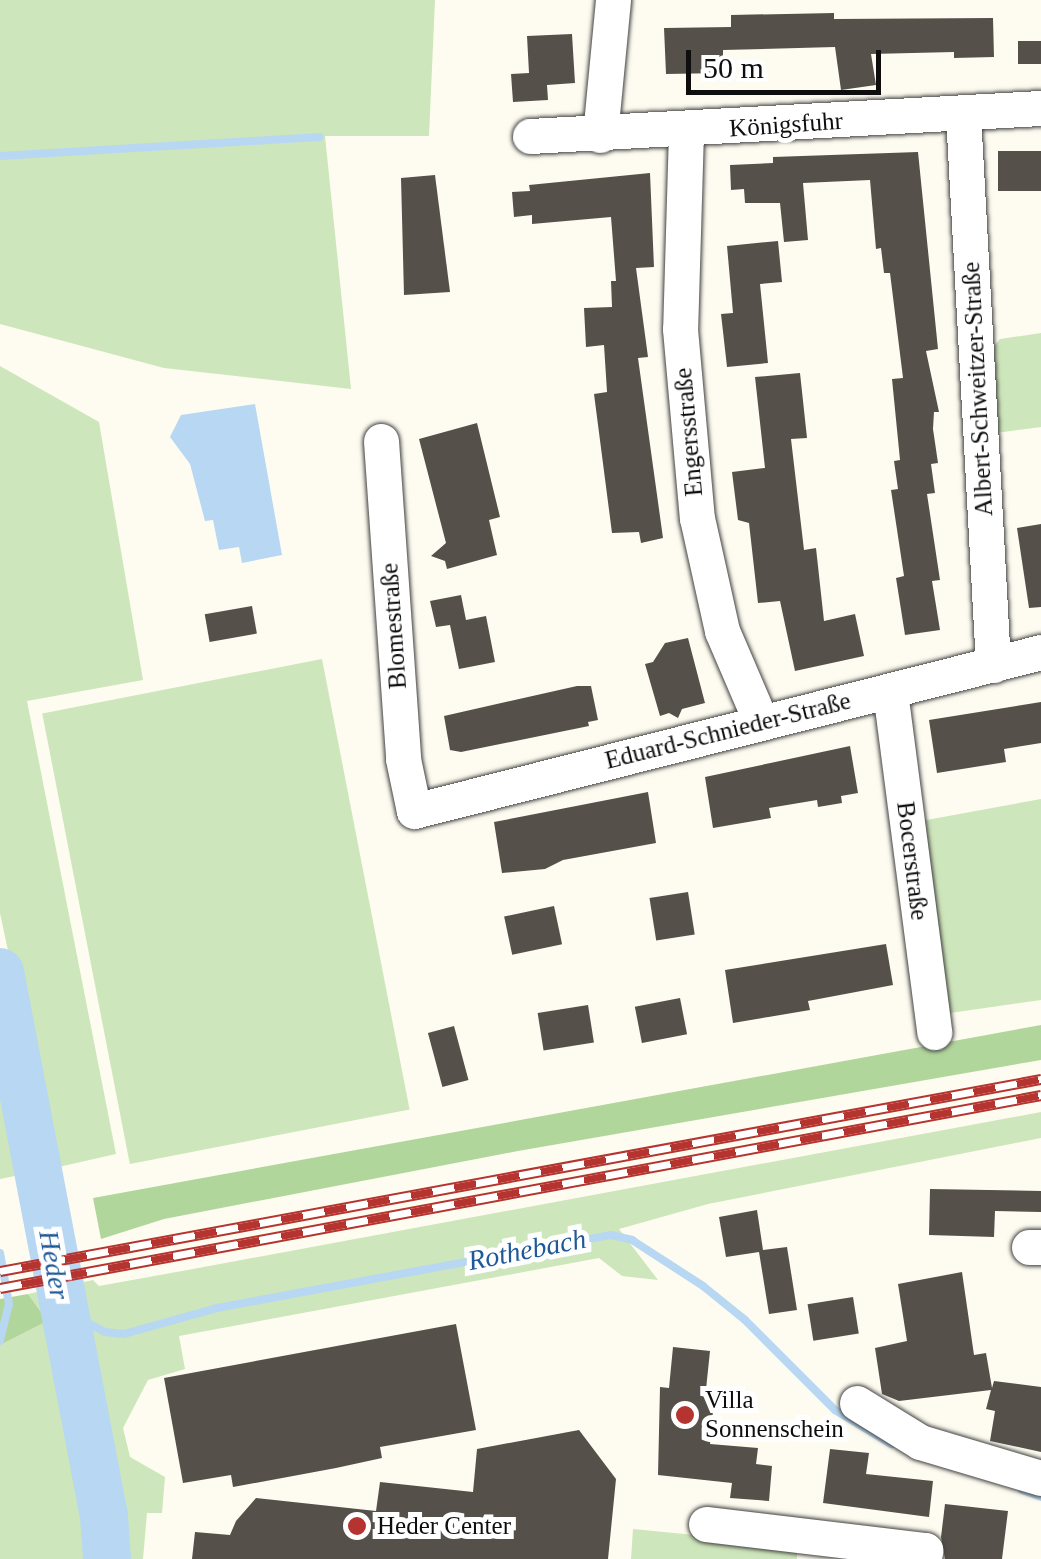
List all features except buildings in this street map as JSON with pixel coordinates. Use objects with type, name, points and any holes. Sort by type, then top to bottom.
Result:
[{"type":"street","points":[[600,135],[612,0]]},
{"type":"street","name":"Königsfuhr","points":[[530,136],[686,131],[1041,108]]},
{"type":"street","name":"Albert-Schweitzer-Straße","points":[[962,114],[993,665]]},
{"type":"street","name":"Engersstraße","points":[[686,131],[680,328],[697,518],[722,631],[761,722]]},
{"type":"street","name":"Blomestraße","points":[[381,441],[404,759],[414,811]]},
{"type":"street","name":"Eduard-Schnieder-Straße","points":[[414,811],[1041,652]]},
{"type":"street","name":"Bocerstraße","points":[[890,691],[934,1032]]},
{"type":"street","points":[[857,1403],[920,1442],[1041,1478]]},
{"type":"street","points":[[706,1524],[925,1550],[924,1559]]},
{"type":"green space","points":[[0,0],[435,0],[429,136],[325,136],[351,389],[164,368],[0,324]]},
{"type":"green space","points":[[1041,333],[1041,427],[996,433],[992,348],[1000,339]]},
{"type":"green space","points":[[0,366],[99,422],[143,680],[27,701],[116,1154],[54,1168],[0,913]]},
{"type":"green space","points":[[322,659],[410,1110],[130,1164],[42,713]]},
{"type":"green space","points":[[1041,799],[1041,1000],[950,1013],[921,821]]},
{"type":"green space","points":[[0,1007],[34,1172],[0,1179]]},
{"type":"green space","points":[[1041,1025],[1041,1060],[518,1151],[164,1219],[101,1239],[93,1198]]},
{"type":"green space","points":[[1041,1112],[1041,1138],[708,1204],[619,1229],[658,1280],[622,1276],[599,1258],[179,1336],[185,1369],[148,1380],[123,1428],[130,1457],[165,1477],[162,1513],[147,1513],[143,1559],[0,1559],[0,1345],[46,1321],[28,1294],[93,1280],[99,1286]]},
{"type":"green space","points":[[28,1294],[47,1321],[0,1345],[0,1299]]},
{"type":"green space","points":[[633,1529],[797,1545],[797,1559],[631,1559]]},
{"type":"water","points":[[255,404],[282,555],[242,563],[239,547],[219,550],[213,520],[205,521],[190,464],[170,437],[181,415]]},
{"type":"waterway","points":[[0,156],[319,137]]},
{"type":"waterway","name":"Heder","points":[[0,972],[104,1516],[107,1559]]},
{"type":"waterway","name":"Rothebach","points":[[63,1310],[105,1332],[124,1334],[217,1308],[611,1235],[632,1240],[703,1286],[745,1320],[835,1410],[891,1444]]},
{"type":"waterway","points":[[0,1253],[9,1304],[0,1341]]},
{"type":"waterway","name":"Rothebach","points":[[1022,1490],[1041,1497]]},
{"type":"railway","points":[[0,1271],[1041,1079]]},
{"type":"railway","points":[[0,1288],[1041,1095]]},
{"type":"place","name":"Villa Sonnenschein","points":[[685,1415]]},
{"type":"place","name":"Heder Center","points":[[357,1526]]}]
